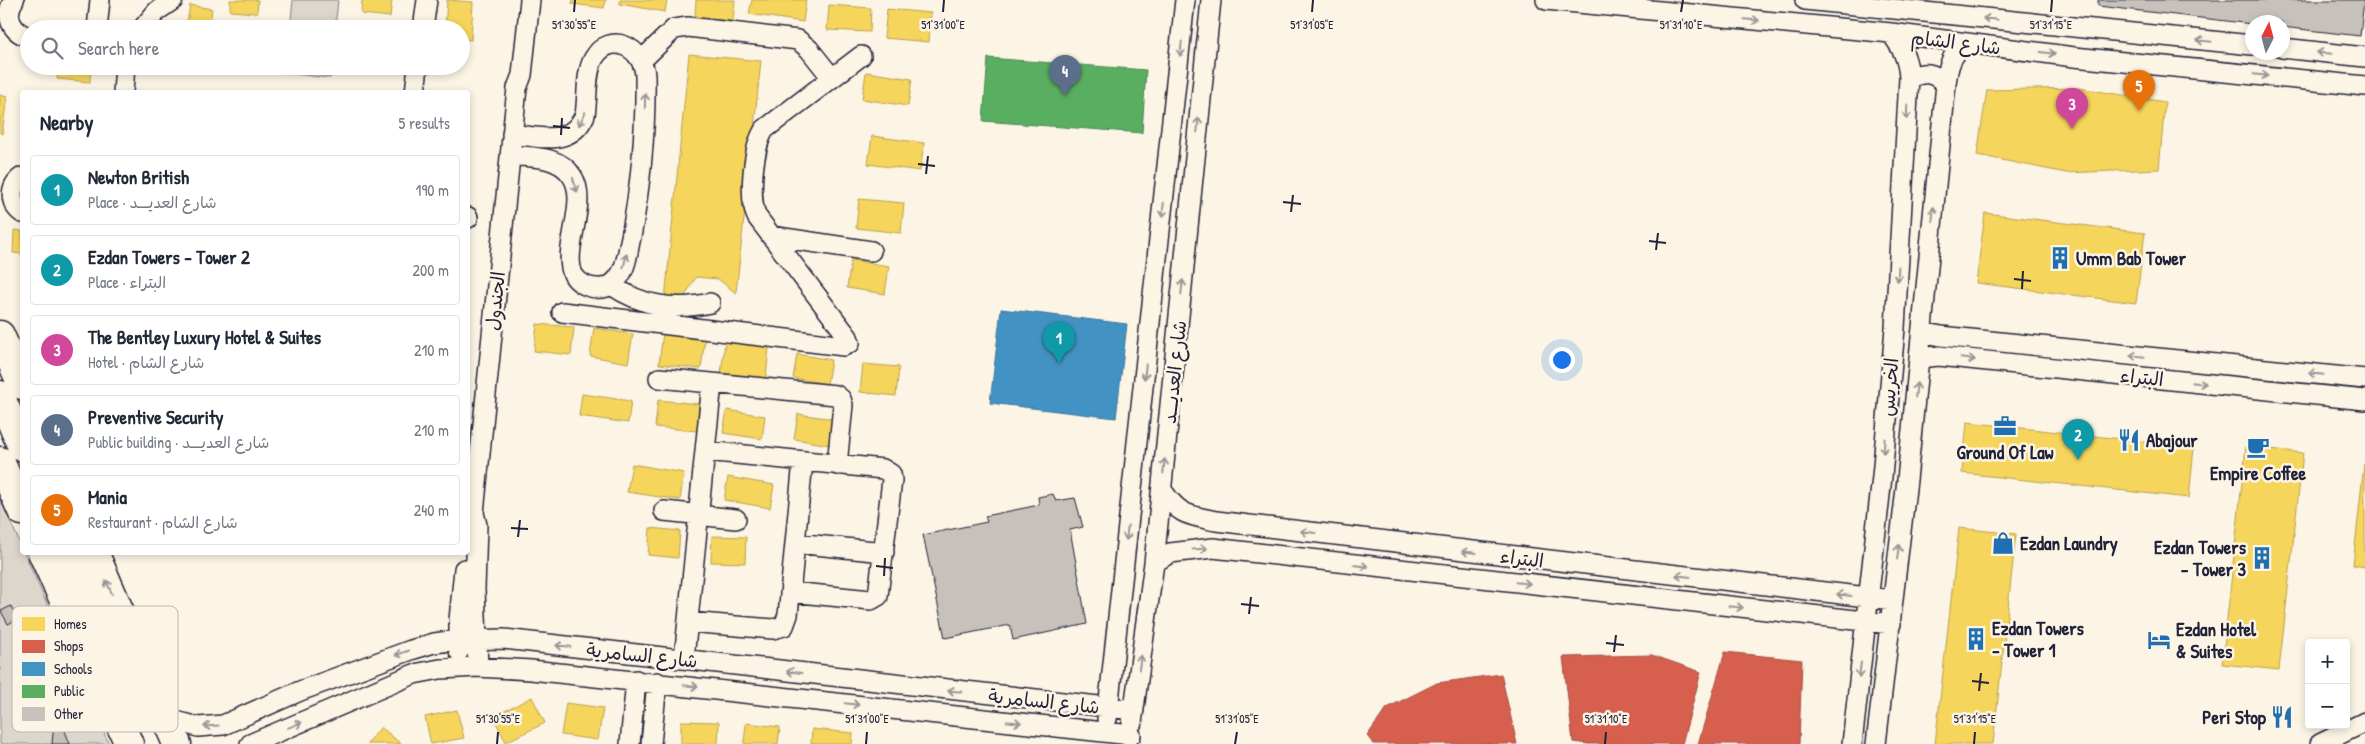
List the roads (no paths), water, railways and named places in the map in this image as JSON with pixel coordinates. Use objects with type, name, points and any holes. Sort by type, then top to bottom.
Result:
[{"type":"highway","points":[[0,334],[20,380]]},
{"type":"highway","points":[[0,396],[20,442]]},
{"type":"highway","points":[[0,461],[20,506]]},
{"type":"highway","points":[[43,555],[66,606]]},
{"type":"highway","points":[[71,555],[95,606]]},
{"type":"highway","points":[[95,555],[117,606]]},
{"type":"highway","points":[[124,732],[129,744]]},
{"type":"highway","points":[[172,732],[178,744]]},
{"type":"street","points":[[14,0],[9,12],[10,19],[17,32],[20,33]]},
{"type":"street","points":[[98,20],[100,0]]},
{"type":"street","points":[[150,20],[157,11],[173,0]]},
{"type":"street","points":[[424,20],[427,0]]},
{"type":"street","name":"الجندول","points":[[517,88],[514,73],[519,0]]},
{"type":"street","name":"الجندول","points":[[467,640],[477,531],[471,520],[517,88],[522,75],[530,0]]},
{"type":"street","name":"شارع العديـــد","points":[[1105,738],[1185,0]]},
{"type":"street","name":"شارع العديـــد","points":[[1131,740],[1162,490],[1211,0]]},
{"type":"street","name":"شارع الشام","points":[[1546,0],[1891,33],[2074,57],[2365,86]]},
{"type":"street","name":"شارع الشام","points":[[1804,0],[2245,45]]},
{"type":"street","points":[[642,60],[674,30],[688,27],[798,40],[809,49],[832,78]]},
{"type":"street","name":"الخريس","points":[[1852,744],[1895,328],[1909,78],[1908,62],[1903,50],[1891,33]]},
{"type":"street","name":"الخريس","points":[[1876,744],[1891,624],[1948,66],[1954,52],[1965,43]]},
{"type":"street","points":[[510,155],[552,160],[571,173],[575,180],[578,195],[572,269],[579,281],[590,288],[611,285],[623,269],[638,193],[645,114],[646,75],[642,60],[633,49],[619,45],[605,48],[599,52],[591,65],[585,115],[582,122],[571,134],[556,138],[512,134]]},
{"type":"street","points":[[2290,49],[2365,57]]},
{"type":"street","points":[[562,312],[848,346],[850,343],[848,336],[756,217],[752,204],[756,155],[760,136],[765,128],[861,56]]},
{"type":"street","points":[[1909,78],[1926,72],[1938,77],[1946,84]]},
{"type":"street","points":[[123,90],[124,75]]},
{"type":"street","points":[[414,90],[417,75]]},
{"type":"street","points":[[20,179],[16,183],[12,194],[15,206],[20,211]]},
{"type":"street","points":[[771,236],[871,251]]},
{"type":"street","points":[[611,285],[623,294],[650,305],[680,308],[710,303]]},
{"type":"street","name":"البتراء","points":[[1922,332],[1941,336],[2365,378]]},
{"type":"street","name":"البتراء","points":[[1919,358],[1939,356],[2365,400]]},
{"type":"street","points":[[658,378],[839,397],[843,405],[837,465]]},
{"type":"street","points":[[684,659],[712,383]]},
{"type":"street","points":[[706,451],[883,470],[891,474],[879,594],[874,600],[790,592]]},
{"type":"street","points":[[688,622],[777,629],[786,622],[803,461]]},
{"type":"street","name":"البتراء","points":[[1162,490],[1172,504],[1185,515],[1216,520],[1893,600]]},
{"type":"street","points":[[664,511],[736,519]]},
{"type":"street","points":[[795,543],[884,552]]},
{"type":"street","name":"البتراء","points":[[1154,563],[1170,553],[1213,548],[1891,624]]},
{"type":"street","name":"الجندول","points":[[465,555],[469,667]]},
{"type":"street","name":"شارع السامرية","points":[[178,716],[198,727],[223,725],[293,694],[363,667],[434,643],[504,639],[1134,710]]},
{"type":"street","name":"شارع السامرية","points":[[250,744],[414,674],[440,669],[469,667],[657,682],[1131,740]]},
{"type":"street","points":[[630,744],[636,680]]},
{"type":"street","points":[[651,744],[657,682]]},
{"type":"street","points":[[2320,744],[2365,722]]},
{"type":"place","name":"Preventive Security","points":[[1065,96]]},
{"type":"place","name":"Mania","points":[[2139,111]]},
{"type":"place","name":"The Bentley Luxury Hotel & Suites","points":[[2072,129]]},
{"type":"place","name":"Umm Bab Tower","points":[[2060,258]]},
{"type":"place","name":"Newton British","points":[[1059,363]]},
{"type":"place","name":"Ground Of Law","points":[[2005,426]]},
{"type":"place","name":"Abajour","points":[[2129,440]]},
{"type":"place","name":"Empire Coffee","points":[[2258,447]]},
{"type":"place","name":"Ezdan Towers - Tower 2","points":[[2078,460]]},
{"type":"place","name":"Ezdan Laundry","points":[[2003,543]]},
{"type":"place","name":"Ezdan Towers - Tower 3","points":[[2262,558]]},
{"type":"place","name":"Ezdan Towers - Tower 1","points":[[1976,639]]},
{"type":"place","name":"Ezdan Hotel & Suites","points":[[2159,640]]},
{"type":"place","name":"Peri Stop","points":[[2282,717]]}]
